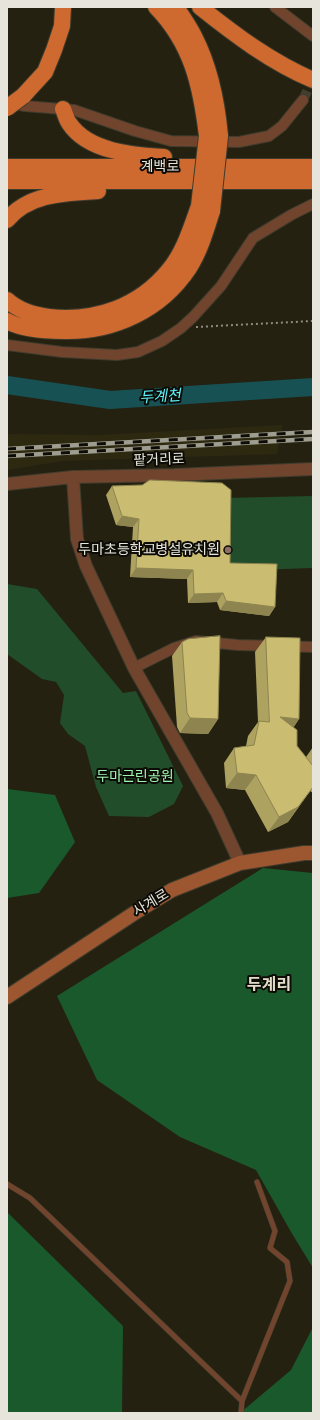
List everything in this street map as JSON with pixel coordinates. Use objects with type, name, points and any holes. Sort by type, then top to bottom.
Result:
[{"type":"highway","points":[[7,108],[23,96],[45,72],[62,26],[63,7]]},
{"type":"highway","points":[[156,7],[163,14],[182,42],[194,67],[214,136]]},
{"type":"highway","points":[[7,321],[43,331],[80,332],[111,326],[141,313],[169,293],[189,268],[199,249],[206,209],[214,136],[218,116],[213,90],[205,62],[194,35],[176,7]]},
{"type":"highway","points":[[200,7],[233,34],[282,66],[313,80]]},
{"type":"highway","points":[[64,108],[68,123],[82,137],[101,148],[145,156],[198,160],[235,167]]},
{"type":"highway","name":"계백로","points":[[7,167],[313,166]]},
{"type":"highway","name":"계백로","points":[[7,181],[313,181]]},
{"type":"highway","points":[[7,220],[11,215],[24,206],[44,197],[61,193],[111,191],[194,192],[293,181]]},
{"type":"highway","points":[[7,300],[15,307],[34,315],[63,318],[96,316],[124,306],[151,290],[170,269],[206,209]]},
{"type":"main road","name":"사계로","points":[[8,995],[172,890],[240,863],[304,853],[313,853]]},
{"type":"street","points":[[275,7],[313,36]]},
{"type":"street","points":[[7,103],[74,110],[135,131],[171,141],[239,142],[269,136],[282,126],[303,100]]},
{"type":"street","points":[[7,345],[62,352],[117,355],[138,352],[162,341],[181,328],[193,317],[221,286],[252,238],[313,204]]},
{"type":"street","name":"팥거리로","points":[[7,484],[73,477],[174,475],[313,469]]},
{"type":"street","points":[[73,477],[77,539],[86,566],[134,668],[217,812],[240,863]]},
{"type":"street","points":[[134,668],[174,648],[196,641],[238,645],[313,647]]},
{"type":"lane","points":[[241,1413],[242,1401],[290,1281],[287,1262],[270,1248],[275,1231],[257,1182]]},
{"type":"lane","points":[[7,1184],[30,1198],[242,1401]]},
{"type":"path","points":[[181,328],[313,321]]},
{"type":"shaded area","points":[[282,425],[277,454],[63,461],[7,470],[7,434],[100,435]]},
{"type":"green space","points":[[313,496],[313,568],[223,571],[225,498]]},
{"type":"green space","name":"두마근린공원","points":[[7,584],[37,589],[123,693],[136,691],[183,786],[174,804],[149,817],[109,816],[96,787],[85,746],[68,734],[60,723],[64,695],[56,682],[42,679],[7,654]]},
{"type":"green space","points":[[7,789],[55,795],[75,842],[39,893],[7,898]]},
{"type":"green space","points":[[263,868],[313,873],[313,1268],[256,1170],[180,1137],[97,1080],[57,996]]},
{"type":"green space","points":[[7,1212],[123,1326],[122,1413],[7,1413]]},
{"type":"green space","points":[[313,1327],[313,1413],[240,1413],[291,1370]]},
{"type":"building","points":[[150,480],[222,483],[231,490],[230,563],[277,564],[275,607],[226,601],[223,593],[194,594],[193,570],[136,568],[139,519],[122,516],[112,486],[142,485]]},
{"type":"building","points":[[220,636],[218,719],[190,718],[187,713],[182,642],[188,639]]},
{"type":"building","points":[[266,637],[300,638],[299,719],[280,717],[297,730],[297,746],[313,766],[313,787],[298,807],[279,817],[256,775],[237,773],[234,748],[254,745],[259,721],[269,722]]},
{"type":"waterway","name":"두계천","points":[[7,385],[110,400],[313,387]]},
{"type":"tunnel","points":[[303,100],[313,78]]},
{"type":"railway","points":[[7,449],[313,432]]},
{"type":"railway","points":[[7,456],[313,439]]},
{"type":"place","name":"두마초등학교병설유치원","points":[[228,550]]},
{"type":"district","name":"두계리","points":[[269,985]]}]
